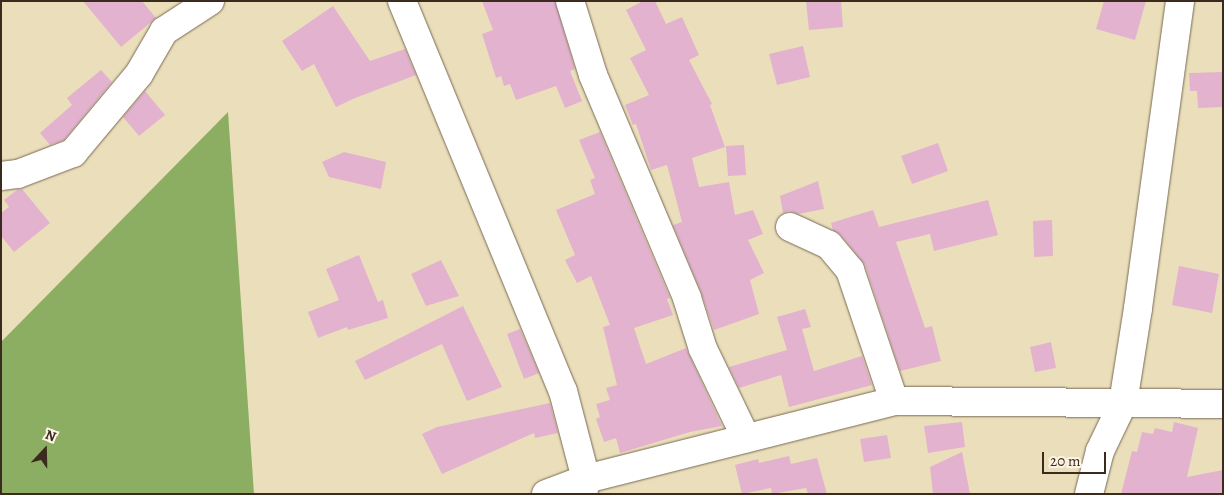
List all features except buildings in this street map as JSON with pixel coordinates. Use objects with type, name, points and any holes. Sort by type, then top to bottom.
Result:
[{"type":"street","points":[[1,176],[18,174],[73,153],[139,74],[164,31],[210,1]]},
{"type":"street","points":[[402,1],[564,391],[584,486]]},
{"type":"street","points":[[570,1],[593,75],[687,298],[703,349],[746,438]]},
{"type":"street","points":[[1088,494],[1100,450],[1123,404],[1180,1]]},
{"type":"street","points":[[790,227],[829,245],[850,270],[894,401]]},
{"type":"street","points":[[546,494],[584,486],[746,438],[894,401],[1223,404]]},
{"type":"green space","points":[[228,112],[254,494],[1,494],[1,342]]}]
